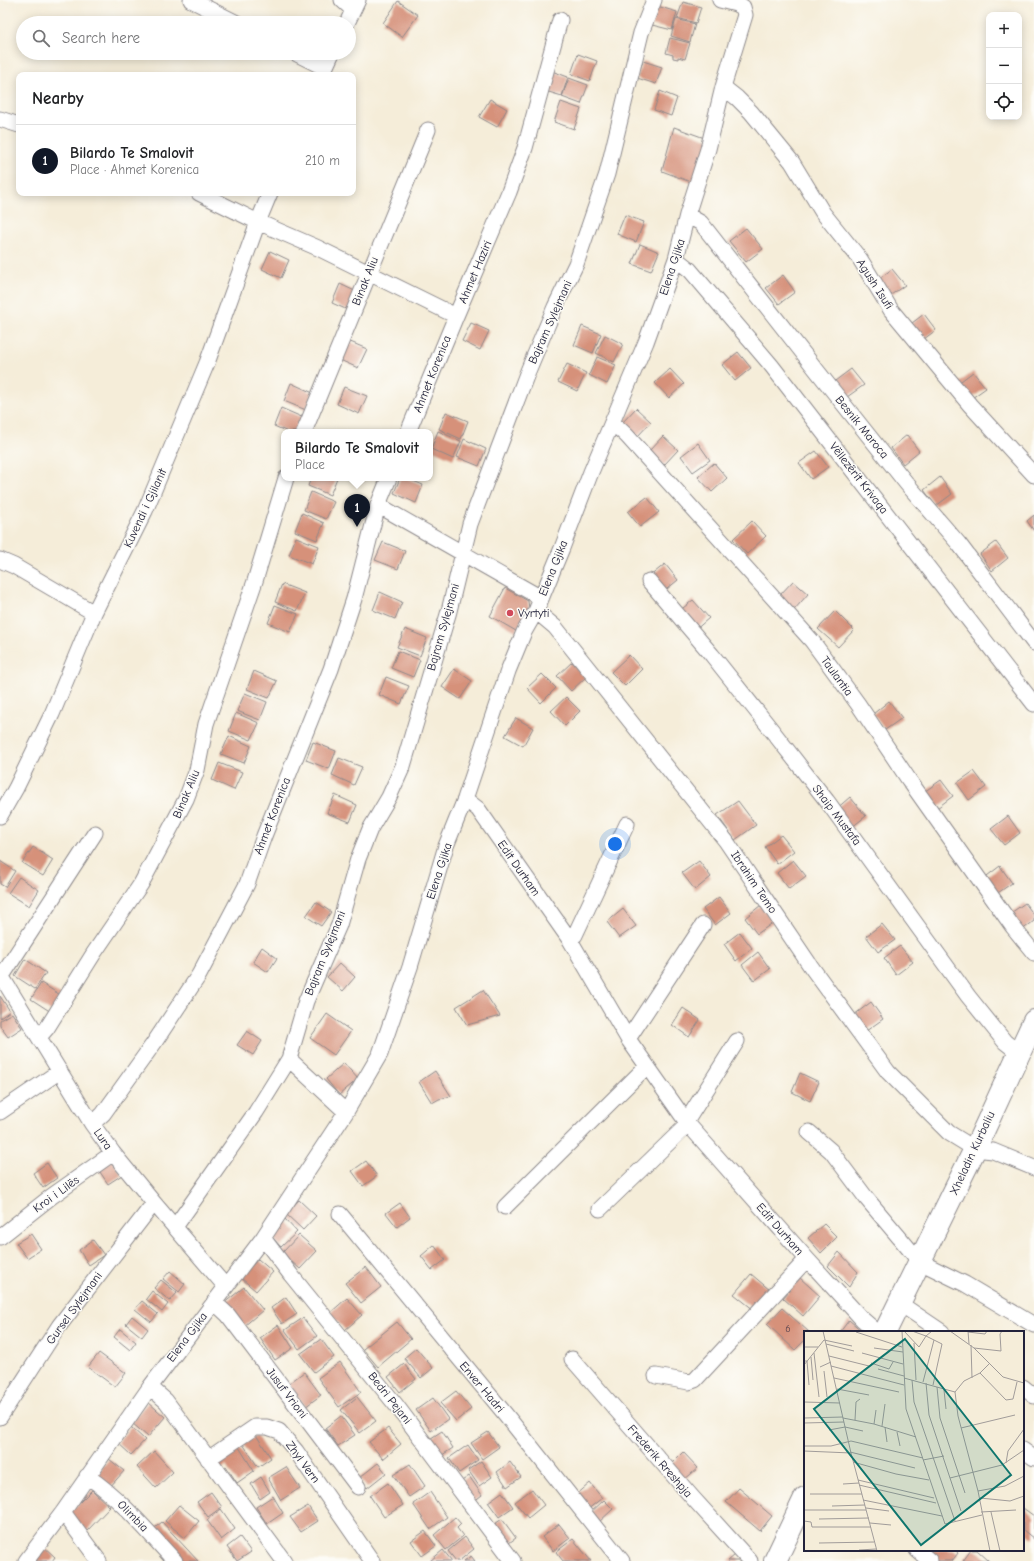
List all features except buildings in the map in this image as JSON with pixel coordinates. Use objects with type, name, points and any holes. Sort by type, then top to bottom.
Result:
[{"type":"main road","name":"Xheladin Kurbaliu","points":[[885,1331],[975,1149],[1026,1050],[1034,1021]]},
{"type":"main road","points":[[775,1561],[804,1500]]},
{"type":"street","points":[[191,0],[223,16]]},
{"type":"street","name":"Bajram Sylejmani","points":[[175,1227],[252,1118],[289,1059],[306,1001],[339,925],[358,859],[370,829],[390,796],[403,766],[449,611],[470,524],[507,426],[555,307],[576,264],[607,174],[641,33],[654,0]]},
{"type":"street","name":"Elena Gjika","points":[[26,1561],[63,1512],[150,1387],[263,1238],[346,1112],[380,1054],[410,967],[446,846],[465,799],[508,671],[562,548],[590,472],[646,342],[676,259],[687,215],[708,149],[723,87],[745,15],[743,7],[720,0]]},
{"type":"street","name":"Ahmet Haziri","points":[[205,196],[258,222],[318,248],[456,316],[509,192],[525,148],[560,20]]},
{"type":"street","points":[[305,60],[323,72],[329,60]]},
{"type":"street","name":"Agush Isufi","points":[[723,87],[751,112],[792,162],[823,212],[860,259],[891,310],[970,404],[1034,475]]},
{"type":"street","points":[[0,119],[16,124]]},
{"type":"street","name":"Binak Aliu","points":[[305,429],[428,130]]},
{"type":"street","name":"Kuvendi i Gjilanit","points":[[0,816],[16,788],[52,714],[94,612],[145,511],[162,472],[207,362],[269,196]]},
{"type":"street","name":"Besnik Maroca","points":[[687,215],[701,223],[903,478],[959,544],[1034,643]]},
{"type":"street","name":"Vëllezërit Krivaqa","points":[[676,259],[690,270],[771,365],[1034,704]]},
{"type":"street","name":"Ahmet Korenica","points":[[409,429],[456,316]]},
{"type":"street","name":"Taulantia","points":[[612,422],[627,436],[812,642],[858,704],[909,780],[1013,927],[1034,953]]},
{"type":"street","name":"Binak Aliu","points":[[39,1037],[47,1028],[94,953],[141,884],[186,799],[197,770],[206,724],[255,581],[285,481]]},
{"type":"street","name":"Ahmet Korenica","points":[[92,1124],[103,1114],[154,1043],[195,982],[247,884],[269,823],[331,669],[354,599],[378,505],[388,481]]},
{"type":"street","name":"Ibrahim Temo","points":[[378,505],[463,553],[538,604],[726,841],[812,968],[888,1072],[949,1133],[975,1149]]},
{"type":"street","points":[[0,560],[14,566],[94,612]]},
{"type":"street","name":"Shaip Mustafa","points":[[649,581],[712,655],[827,801],[968,996],[1005,1042],[1026,1050]]},
{"type":"street","name":"Edit Durham","points":[[465,799],[478,809],[570,940],[628,1039],[687,1123],[807,1259],[862,1319],[876,1331]]},
{"type":"street","points":[[570,940],[574,935],[628,824]]},
{"type":"street","name":"Lura","points":[[95,833],[1,975],[92,1124],[113,1153],[154,1203],[226,1287]]},
{"type":"street","points":[[628,1039],[702,925]]},
{"type":"street","points":[[600,1209],[687,1123],[737,1041]]},
{"type":"street","points":[[289,1059],[346,1112]]},
{"type":"street","points":[[506,1207],[647,1066]]},
{"type":"street","points":[[0,1112],[60,1071]]},
{"type":"street","points":[[809,1132],[831,1151],[867,1199],[920,1262],[965,1284],[1034,1325]]},
{"type":"street","points":[[975,1149],[993,1151],[1034,1168]]},
{"type":"street","name":"Kroi i Lilës","points":[[0,1237],[52,1196],[113,1153]]},
{"type":"street","name":"Gursel Sylejmani","points":[[0,1417],[59,1326],[154,1203]]},
{"type":"street","name":"Enver Hadri","points":[[340,1214],[506,1415],[622,1561]]},
{"type":"street","name":"Bedri Pejani","points":[[263,1238],[396,1405],[513,1561]]},
{"type":"street","points":[[656,1376],[689,1382],[694,1380],[807,1259]]},
{"type":"street","name":"Jusuf Vrioni","points":[[214,1302],[228,1315],[358,1487]]},
{"type":"street","points":[[899,1303],[941,1331]]},
{"type":"street","name":"Frederik Rreshpja","points":[[572,1359],[692,1497],[750,1561]]},
{"type":"street","points":[[150,1387],[166,1401],[284,1561]]},
{"type":"street","points":[[1024,1388],[1034,1396]]},
{"type":"street","name":"Zhyl Vern","points":[[208,1458],[255,1427],[267,1427],[279,1431],[296,1451],[372,1561]]},
{"type":"street","points":[[1024,1451],[1034,1458]]},
{"type":"street","name":"Olimbia","points":[[87,1476],[103,1487],[124,1506],[175,1561]]},
{"type":"street","points":[[63,1512],[99,1561]]},
{"type":"street","points":[[918,1551],[930,1561]]},
{"type":"place","name":"Bilardo Te Smalovit","points":[[357,527]]},
{"type":"place","name":"Vyrtyti","points":[[510,613]]}]
